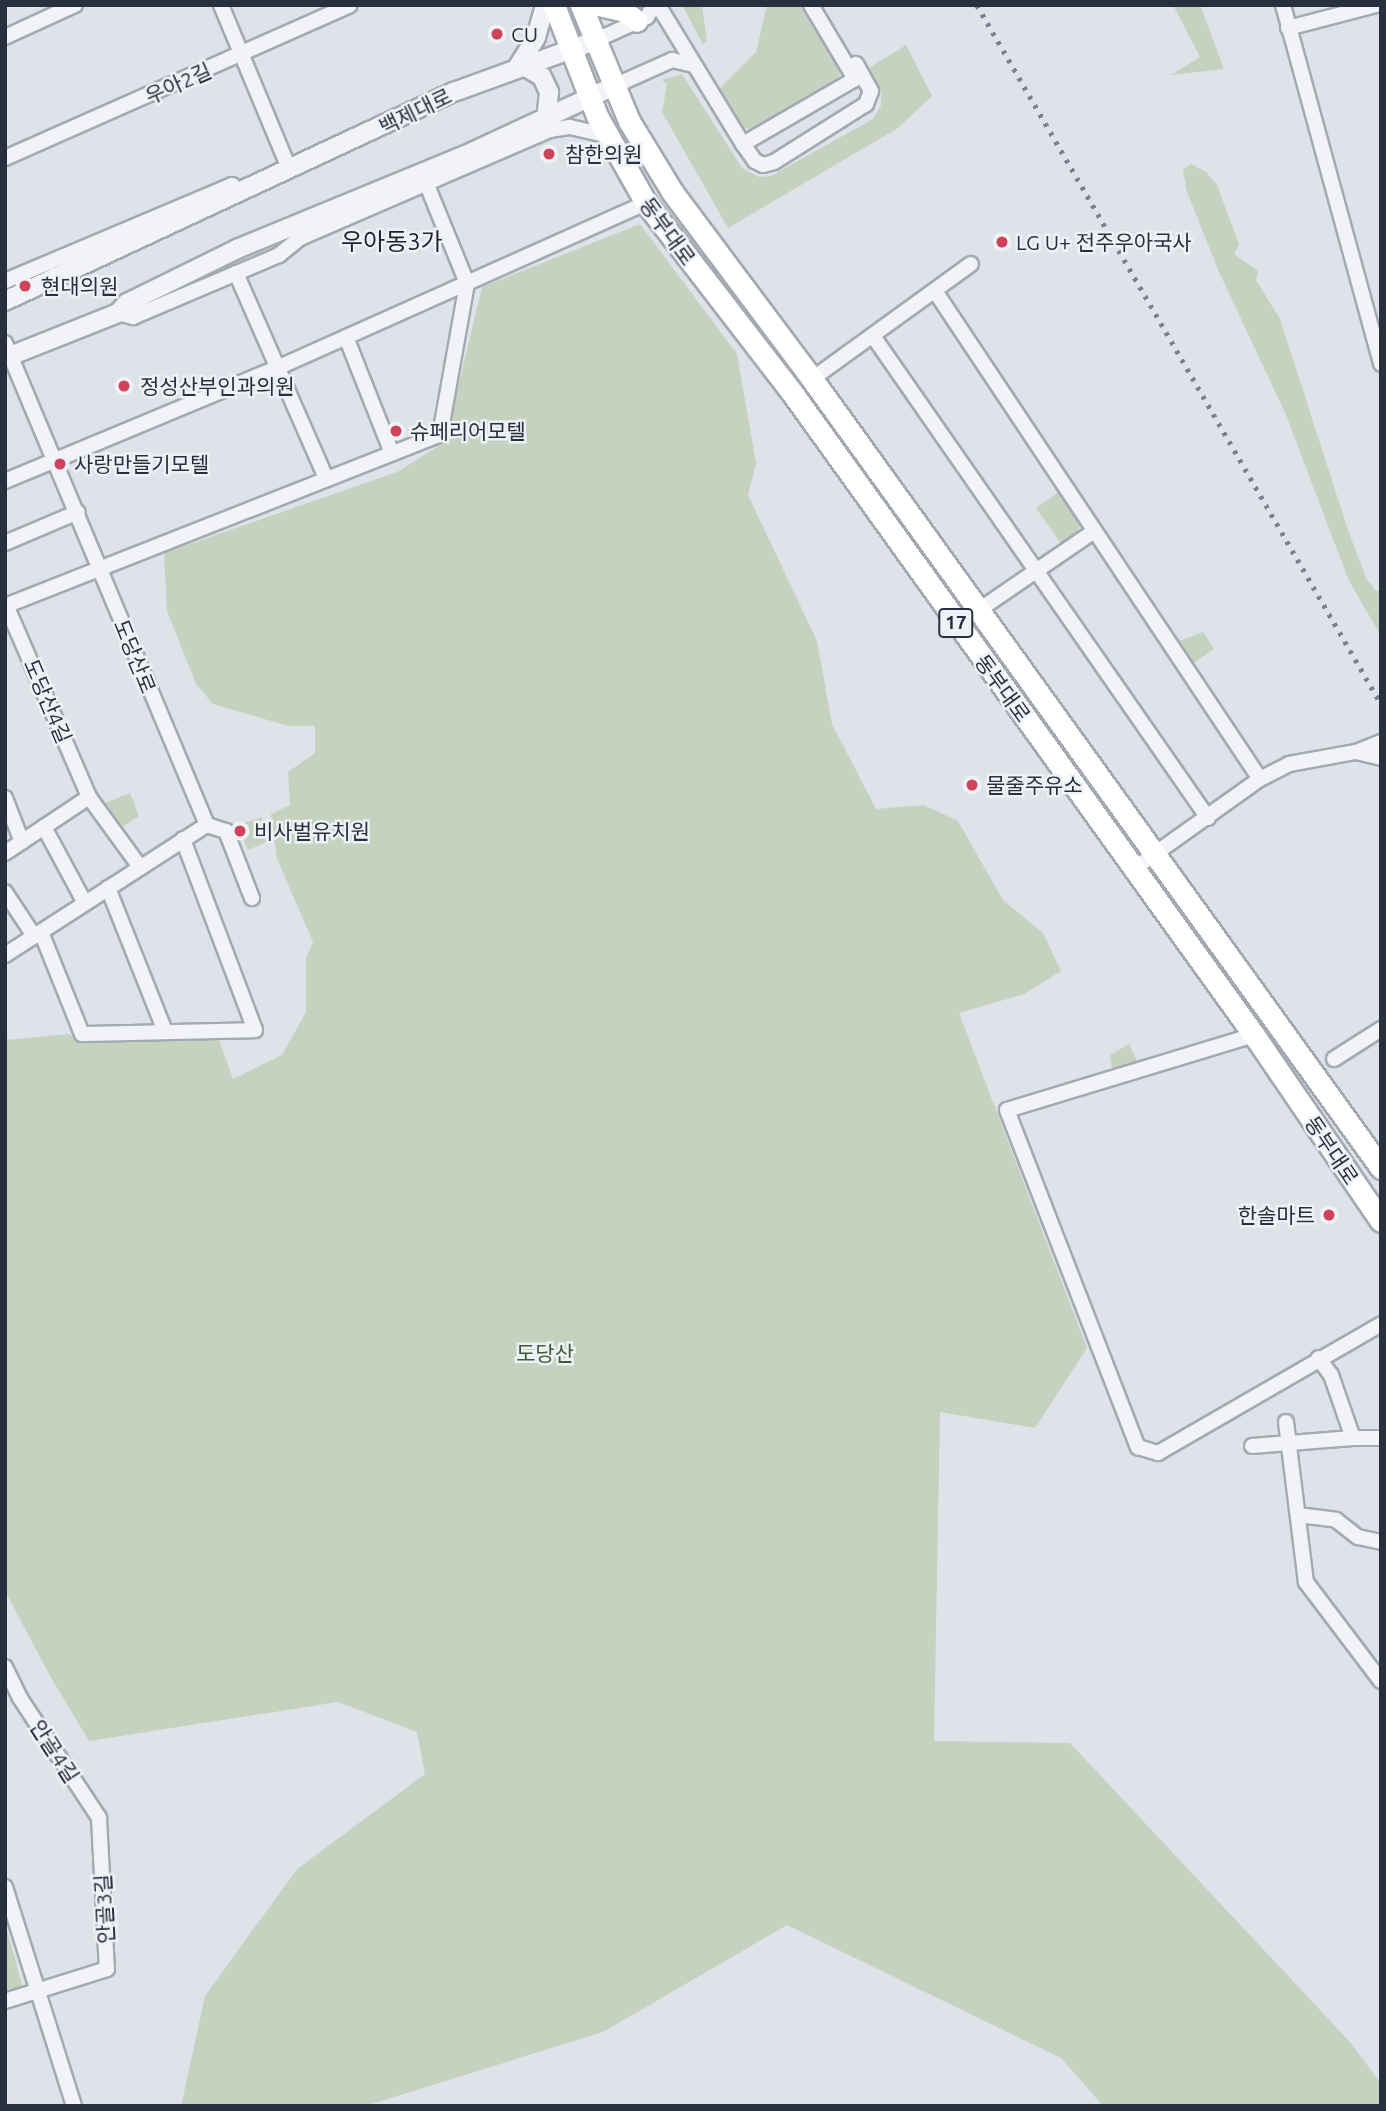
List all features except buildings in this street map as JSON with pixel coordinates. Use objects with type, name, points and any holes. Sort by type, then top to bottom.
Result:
[{"type":"main road","name":"동부대로","points":[[554,5],[589,98],[646,203],[793,394],[1254,1035],[1381,1221]]},
{"type":"main road","name":"동부대로","points":[[581,5],[633,130],[673,193],[812,379],[1381,1168]]},
{"type":"main road","points":[[599,5],[624,11],[637,22]]},
{"type":"street","points":[[5,37],[55,9],[75,5]]},
{"type":"street","points":[[221,5],[244,54],[289,168]]},
{"type":"street","name":"우아2길","points":[[5,158],[350,5]]},
{"type":"street","points":[[545,5],[536,37],[521,67],[542,76],[549,92],[546,119]]},
{"type":"street","points":[[594,41],[637,22],[656,5],[743,144],[755,161],[763,165],[774,162],[866,104],[871,91],[821,5]]},
{"type":"street","points":[[743,144],[855,79],[811,5]]},
{"type":"street","points":[[1283,5],[1381,363]]},
{"type":"street","points":[[1289,28],[1373,6]]},
{"type":"street","name":"백제대로","points":[[5,301],[128,247],[239,190],[521,67],[594,41]]},
{"type":"street","points":[[7,352],[118,313],[127,303],[229,253],[546,119],[672,60],[693,65]]},
{"type":"street","points":[[300,238],[499,155],[550,130],[570,127],[608,136]]},
{"type":"street","points":[[470,152],[499,155]]},
{"type":"street","points":[[455,173],[470,152]]},
{"type":"street","name":"백제대로","points":[[5,281],[232,185],[239,190]]},
{"type":"street","points":[[426,185],[467,283]]},
{"type":"street","points":[[5,481],[277,368],[646,203]]},
{"type":"street","points":[[317,217],[343,220]]},
{"type":"street","points":[[118,313],[133,317],[279,256],[300,238],[317,217]]},
{"type":"street","points":[[812,379],[971,264]]},
{"type":"street","points":[[236,273],[326,478]]},
{"type":"street","name":"도당산4길","points":[[89,797],[6,606],[440,435],[467,283]]},
{"type":"street","points":[[935,291],[1260,779]]},
{"type":"street","points":[[873,336],[1208,818]]},
{"type":"street","points":[[346,337],[392,453]]},
{"type":"street","name":"도당산로","points":[[7,352],[78,512],[207,825]]},
{"type":"street","points":[[5,543],[78,512]]},
{"type":"street","points":[[979,610],[1093,532]]},
{"type":"street","points":[[1135,868],[1260,779],[1289,764],[1356,752],[1381,742]]},
{"type":"street","points":[[1356,752],[1381,758]]},
{"type":"street","points":[[5,853],[89,797],[140,867]]},
{"type":"street","points":[[5,798],[22,842]]},
{"type":"street","points":[[5,955],[207,825],[226,831],[251,898]]},
{"type":"street","points":[[44,827],[85,903]]},
{"type":"street","points":[[5,892],[38,934],[82,1034],[255,1031],[183,839]]},
{"type":"street","points":[[108,888],[164,1031]]},
{"type":"street","points":[[1334,1059],[1381,1029]]},
{"type":"street","points":[[1254,1035],[1007,1110],[1138,1447],[1158,1453],[1318,1358],[1381,1324]]},
{"type":"street","points":[[1318,1358],[1331,1375],[1353,1438]]},
{"type":"street","points":[[1286,1422],[1311,1592],[1381,1681]]},
{"type":"street","points":[[1252,1446],[1289,1446],[1353,1438],[1381,1438]]},
{"type":"street","points":[[1298,1515],[1336,1520],[1357,1536],[1381,1542]]},
{"type":"street","points":[[5,1667],[20,1698]]},
{"type":"street","name":"안골4길","points":[[5,1702],[20,1698],[99,1818]]},
{"type":"street","name":"안골3길","points":[[5,2001],[107,1969],[99,1818]]},
{"type":"street","points":[[5,1887],[74,2106]]},
{"type":"green space","points":[[682,5],[702,5],[707,41],[703,44]]},
{"type":"green space","points":[[767,5],[806,5],[841,71],[836,82],[751,129],[740,128],[717,91],[756,52]]},
{"type":"green space","points":[[1173,5],[1200,5],[1224,69],[1171,75],[1200,57]]},
{"type":"green space","points":[[906,45],[932,96],[898,128],[728,228],[662,112],[667,84],[662,80],[682,74],[742,168],[759,177],[771,176],[873,119],[881,105],[881,94],[867,69]]},
{"type":"green space","points":[[1191,164],[1206,172],[1217,185],[1239,244],[1234,254],[1258,271],[1256,280],[1280,319],[1348,530],[1366,578],[1376,591],[1381,590],[1381,636],[1349,581],[1286,415],[1219,272],[1187,192],[1183,170]]},
{"type":"green space","name":"도당산","points":[[640,224],[737,354],[756,463],[748,495],[817,641],[832,724],[876,809],[924,805],[958,821],[1003,900],[1043,933],[1061,971],[1024,994],[959,1013],[1087,1348],[1035,1428],[940,1412],[934,1741],[1070,1743],[1351,2043],[1381,2084],[1381,2106],[1103,2106],[1061,2058],[787,1925],[603,2032],[365,2106],[181,2106],[205,1996],[297,1869],[425,1774],[417,1732],[338,1702],[89,1741],[50,1676],[5,1591],[5,1040],[69,1034],[79,1040],[219,1040],[233,1079],[282,1055],[306,1012],[306,958],[313,942],[277,859],[271,814],[290,805],[288,772],[315,753],[315,726],[288,726],[213,704],[196,684],[167,611],[164,553],[397,472],[445,442],[482,287]]},
{"type":"green space","points":[[1060,491],[1081,522],[1077,533],[1061,544],[1036,508]]},
{"type":"green space","points":[[1203,632],[1214,649],[1192,664],[1177,642]]},
{"type":"green space","points":[[130,793],[139,816],[119,829],[105,803]]},
{"type":"green space","points":[[262,817],[266,842],[248,850],[241,833],[243,823]]},
{"type":"green space","points":[[1129,1044],[1137,1061],[1112,1069],[1110,1055]]},
{"type":"green space","points":[[5,1923],[24,1992],[5,1997]]},
{"type":"railway","points":[[977,5],[1381,704]]},
{"type":"place","name":"CU","points":[[497,34]]},
{"type":"place","name":"참한의원","points":[[549,154]]},
{"type":"place","name":"LG U+ 전주우아국사","points":[[1002,242]]},
{"type":"place","name":"현대의원","points":[[25,286]]},
{"type":"place","name":"정성산부인과의원","points":[[124,386]]},
{"type":"place","name":"슈페리어모텔","points":[[396,431]]},
{"type":"place","name":"사랑만들기모텔","points":[[60,464]]},
{"type":"place","name":"물줄주유소","points":[[972,785]]},
{"type":"place","name":"비사벌유치원","points":[[240,831]]},
{"type":"place","name":"한솔마트","points":[[1329,1215]]},
{"type":"district","name":"우아동3가","points":[[392,242]]}]
